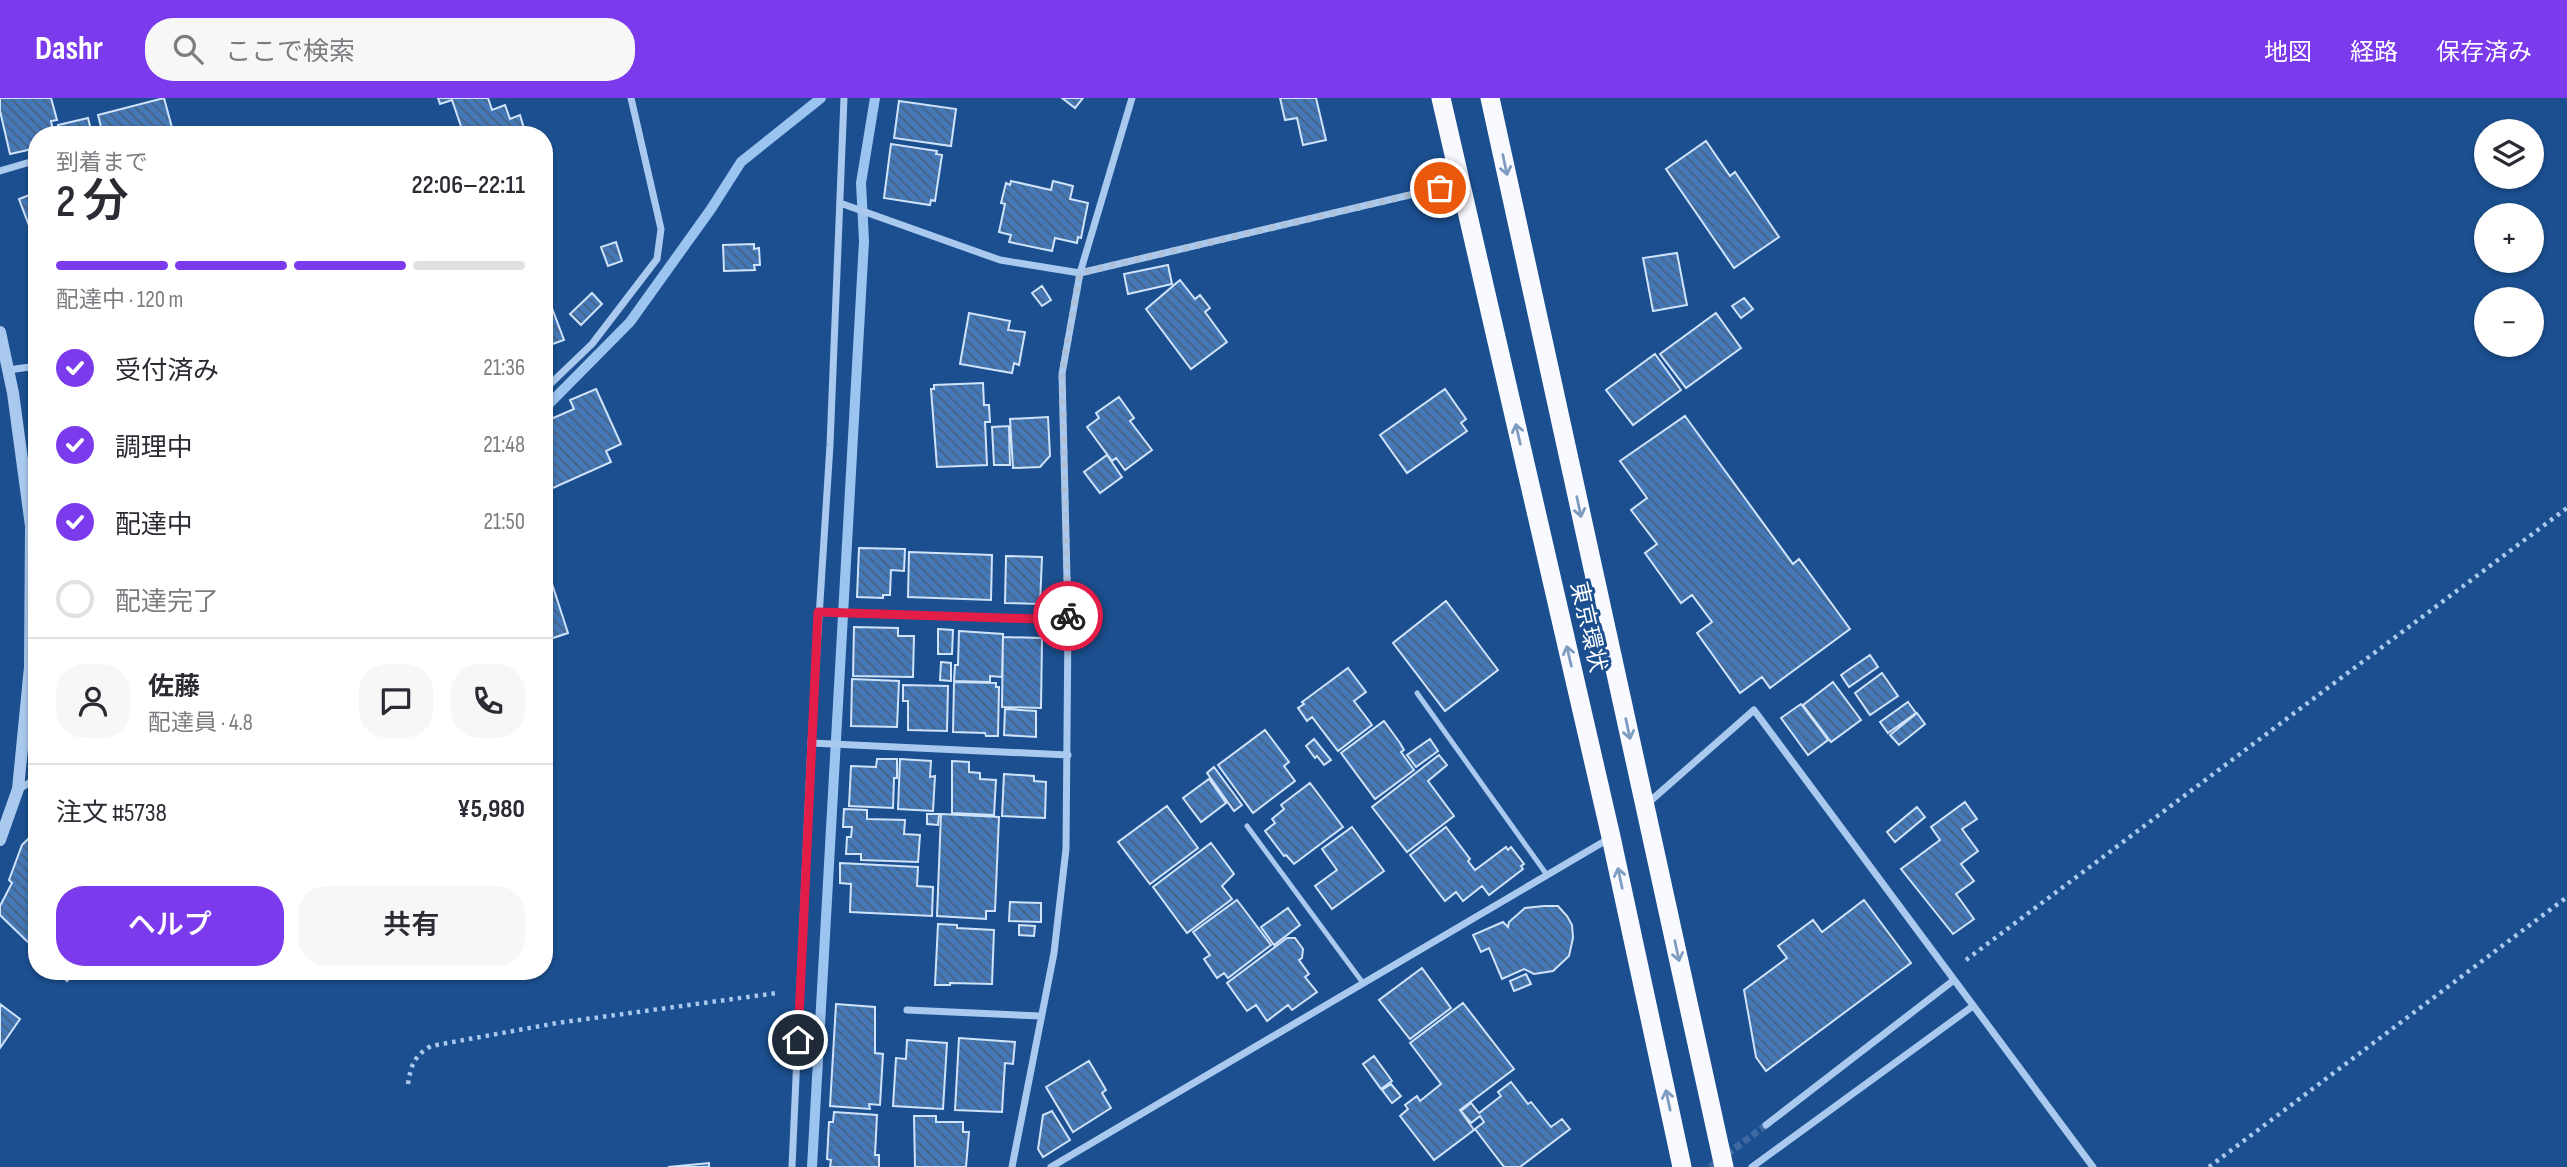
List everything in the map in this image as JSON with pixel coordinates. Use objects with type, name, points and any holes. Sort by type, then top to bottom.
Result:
[{"type":"highway","name":"東京環状","points":[[1441,98],[1611,837],[1682,1167]]},
{"type":"highway","name":"東京環状","points":[[1490,98],[1724,1167]]},
{"type":"street","points":[[553,381],[592,344],[657,259],[661,229],[631,98]]},
{"type":"street","points":[[792,1167],[811,743],[830,445],[844,98]]},
{"type":"street","points":[[1012,1167],[1054,953],[1066,849],[1068,620],[1062,373],[1080,273],[1132,98]]},
{"type":"street","points":[[0,172],[28,163]]},
{"type":"street","points":[[839,203],[1000,260],[1080,273],[1460,183]]},
{"type":"street","points":[[0,332],[13,393],[28,504]]},
{"type":"street","points":[[8,370],[28,367]]},
{"type":"street","points":[[818,612],[1068,620]]},
{"type":"street","points":[[0,840],[18,789],[28,687]]},
{"type":"street","points":[[1645,806],[1754,710],[2093,1167]]},
{"type":"street","points":[[811,743],[1068,755]]},
{"type":"street","points":[[18,789],[28,783]]},
{"type":"street","points":[[1051,1167],[1611,837]]},
{"type":"street","points":[[1766,1125],[1951,977]]},
{"type":"street","points":[[1752,1167],[1973,1006]]},
{"type":"street","points":[[906,1010],[1041,1016]]},
{"type":"lane","points":[[1417,693],[1547,875]]},
{"type":"lane","points":[[1247,826],[1363,983]]},
{"type":"path","points":[[1951,977],[2567,508]]},
{"type":"path","points":[[2210,1167],[2567,897]]},
{"type":"path","points":[[408,1084],[411,1064],[418,1054],[431,1046],[557,1023],[800,990]]},
{"type":"building","points":[[0,98],[51,98],[57,120],[51,121],[52,126],[28,126],[28,150],[10,154],[0,111]]},
{"type":"building","points":[[164,98],[172,126],[101,126],[98,115]]},
{"type":"building","points":[[438,98],[488,98],[492,110],[505,105],[510,119],[520,115],[523,126],[461,126],[452,100],[440,104]]},
{"type":"building","points":[[1062,98],[1083,98],[1075,108]]},
{"type":"building","points":[[1280,98],[1316,98],[1326,140],[1303,145],[1297,118],[1285,120]]},
{"type":"building","points":[[899,101],[956,109],[951,146],[894,138]]},
{"type":"building","points":[[88,118],[90,126],[58,126]]},
{"type":"building","points":[[1706,141],[1730,176],[1735,172],[1779,237],[1734,268],[1666,169]]},
{"type":"building","points":[[891,144],[937,151],[936,154],[942,155],[935,201],[931,200],[930,205],[884,198]]},
{"type":"building","points":[[1011,181],[1051,190],[1053,181],[1073,186],[1070,199],[1088,203],[1081,238],[1078,237],[1077,243],[1055,238],[1052,251],[1009,242],[1011,235],[999,232],[1005,204],[1001,203],[1006,183],[1010,185]]},
{"type":"building","points":[[28,196],[28,223],[19,199]]},
{"type":"building","points":[[616,242],[622,261],[608,266],[601,247]]},
{"type":"building","points":[[754,244],[754,249],[759,248],[760,265],[754,265],[755,270],[724,271],[723,245]]},
{"type":"building","points":[[1677,253],[1687,305],[1653,311],[1643,258]]},
{"type":"building","points":[[1168,265],[1172,284],[1128,294],[1124,274]]},
{"type":"building","points":[[1180,280],[1195,299],[1200,295],[1210,308],[1205,312],[1227,342],[1191,369],[1146,309]]},
{"type":"building","points":[[1042,286],[1051,300],[1042,306],[1032,293]]},
{"type":"building","points":[[592,293],[602,304],[581,325],[570,314]]},
{"type":"building","points":[[1744,298],[1753,309],[1741,318],[1732,306]]},
{"type":"building","points":[[553,311],[564,340],[553,344]]},
{"type":"building","points":[[969,313],[1010,321],[1008,330],[1025,332],[1019,365],[1014,363],[1012,373],[960,364]]},
{"type":"building","points":[[1716,313],[1741,348],[1686,388],[1660,354]]},
{"type":"building","points":[[1655,354],[1681,390],[1633,425],[1606,390]]},
{"type":"building","points":[[983,383],[984,405],[989,405],[990,422],[985,422],[987,465],[937,467],[931,389],[934,389],[934,385]]},
{"type":"building","points":[[596,389],[621,444],[606,451],[611,462],[553,488],[553,418],[574,409],[570,400]]},
{"type":"building","points":[[1445,389],[1466,419],[1461,423],[1467,431],[1407,473],[1380,435]]},
{"type":"building","points":[[1119,397],[1134,418],[1130,421],[1152,450],[1125,470],[1116,458],[1112,461],[1087,427],[1099,418],[1096,413]]},
{"type":"building","points":[[1685,416],[1793,564],[1799,559],[1850,629],[1770,688],[1762,677],[1740,693],[1697,633],[1712,622],[1692,595],[1681,603],[1645,553],[1657,544],[1631,510],[1647,498],[1620,461]]},
{"type":"building","points":[[1048,417],[1050,456],[1040,467],[1013,468],[1010,419]]},
{"type":"building","points":[[1009,426],[1010,465],[994,465],[992,427]]},
{"type":"building","points":[[1107,455],[1122,477],[1100,493],[1084,472]]},
{"type":"building","points":[[859,548],[905,549],[904,571],[891,570],[890,595],[883,595],[883,598],[857,597]]},
{"type":"building","points":[[909,552],[992,555],[991,600],[908,597]]},
{"type":"building","points":[[1006,556],[1042,557],[1040,604],[1005,603]]},
{"type":"building","points":[[553,587],[568,633],[553,638]]},
{"type":"building","points":[[1446,601],[1498,670],[1445,711],[1393,643]]},
{"type":"building","points":[[854,627],[898,628],[898,636],[914,636],[913,677],[853,676]]},
{"type":"building","points":[[938,629],[953,630],[952,654],[938,654]]},
{"type":"building","points":[[959,631],[1003,634],[1002,677],[990,676],[990,682],[954,681],[955,665],[958,665]]},
{"type":"building","points":[[1003,637],[1042,638],[1041,708],[1002,707]]},
{"type":"building","points":[[1870,655],[1878,667],[1849,687],[1841,675]]},
{"type":"building","points":[[941,662],[951,663],[951,681],[940,680]]},
{"type":"building","points":[[1348,668],[1366,692],[1354,701],[1372,725],[1338,751],[1312,717],[1307,721],[1298,708],[1304,704],[1302,702]]},
{"type":"building","points":[[1882,673],[1898,696],[1870,715],[1855,693]]},
{"type":"building","points":[[852,679],[899,681],[897,727],[851,726]]},
{"type":"building","points":[[954,682],[996,683],[996,687],[999,687],[998,736],[953,732]]},
{"type":"building","points":[[1833,682],[1861,720],[1831,742],[1803,705]]},
{"type":"building","points":[[903,685],[948,686],[947,731],[908,730],[908,701],[903,701]]},
{"type":"building","points":[[1908,702],[1916,713],[1888,733],[1880,722]]},
{"type":"building","points":[[1801,704],[1828,740],[1808,755],[1781,718]]},
{"type":"building","points":[[1005,709],[1036,711],[1036,737],[1004,735]]},
{"type":"building","points":[[1917,713],[1925,724],[1899,745],[1890,735]]},
{"type":"building","points":[[1384,721],[1400,743],[1404,750],[1401,752],[1414,770],[1375,799],[1341,753]]},
{"type":"building","points":[[1265,730],[1289,762],[1284,766],[1295,781],[1253,813],[1218,765]]},
{"type":"building","points":[[1314,739],[1331,760],[1324,765],[1306,746]]},
{"type":"building","points":[[1430,739],[1438,751],[1416,767],[1407,755]]},
{"type":"building","points":[[1439,755],[1447,765],[1428,781],[1454,816],[1407,852],[1372,807]]},
{"type":"building","points":[[877,759],[897,759],[893,808],[849,806],[851,766],[876,767]]},
{"type":"building","points":[[900,759],[931,761],[930,777],[935,776],[933,811],[898,809]]},
{"type":"building","points":[[952,761],[969,762],[969,772],[980,773],[980,779],[996,780],[994,815],[952,813]]},
{"type":"building","points":[[1214,767],[1242,805],[1234,811],[1207,773]]},
{"type":"building","points":[[1004,774],[1034,776],[1034,781],[1046,782],[1045,818],[1002,816]]},
{"type":"building","points":[[1209,779],[1226,803],[1201,822],[1183,798]]},
{"type":"building","points":[[1310,783],[1343,827],[1294,864],[1284,856],[1265,831],[1275,823],[1272,819],[1284,809],[1281,805]]},
{"type":"building","points":[[1965,802],[1977,819],[1962,829],[1978,851],[1961,864],[1974,881],[1956,894],[1974,919],[1953,934],[1901,869],[1940,840],[1931,827]]},
{"type":"building","points":[[1167,806],[1198,848],[1150,884],[1118,842]]},
{"type":"building","points":[[1917,807],[1925,817],[1895,842],[1887,832]]},
{"type":"building","points":[[844,809],[867,810],[867,819],[905,820],[904,834],[920,835],[918,862],[861,860],[861,854],[846,854],[847,837],[851,837],[852,827],[843,827]]},
{"type":"building","points":[[927,814],[939,814],[938,825],[927,824]]},
{"type":"building","points":[[941,814],[999,817],[995,911],[986,911],[986,919],[937,916]]},
{"type":"building","points":[[1352,827],[1384,871],[1332,909],[1315,886],[1337,870],[1322,849]]},
{"type":"building","points":[[1446,827],[1475,870],[1506,847],[1508,850],[1511,847],[1524,864],[1521,866],[1523,869],[1489,895],[1482,886],[1463,901],[1456,892],[1445,901],[1410,855]]},
{"type":"building","points":[[28,839],[28,942],[0,915],[0,906],[12,883],[9,880],[22,845]]},
{"type":"building","points":[[1211,843],[1234,874],[1222,886],[1232,899],[1187,933],[1153,887]]},
{"type":"building","points":[[840,863],[918,867],[917,886],[933,887],[932,916],[850,912],[851,884],[840,883]]},
{"type":"building","points":[[1237,900],[1271,945],[1228,978],[1224,973],[1217,978],[1204,959],[1210,955],[1193,932]]},
{"type":"building","points":[[1864,900],[1911,963],[1766,1071],[1756,1057],[1744,990],[1787,958],[1778,946],[1813,920],[1822,932]]},
{"type":"building","points":[[1010,902],[1041,903],[1041,922],[1009,921]]},
{"type":"building","points":[[1558,906],[1572,925],[1573,938],[1569,956],[1553,971],[1534,974],[1524,969],[1502,979],[1489,948],[1481,952],[1473,935],[1503,922],[1508,927],[1509,922],[1525,908]]},
{"type":"building","points":[[1288,908],[1300,925],[1274,945],[1261,927]]},
{"type":"building","points":[[938,924],[994,930],[992,984],[935,985]]},
{"type":"building","points":[[1019,925],[1035,926],[1034,936],[1019,935]]},
{"type":"building","points":[[1287,938],[1295,938],[1303,949],[1302,958],[1299,960],[1309,974],[1305,977],[1317,992],[1292,1010],[1288,1005],[1267,1021],[1256,1005],[1247,1011],[1227,983]]},
{"type":"building","points":[[1422,968],[1451,1008],[1410,1039],[1379,1000]]},
{"type":"building","points":[[1526,974],[1531,984],[1514,991],[1510,981]]},
{"type":"building","points":[[1463,1003],[1514,1069],[1460,1110],[1474,1130],[1434,1160],[1400,1116],[1408,1109],[1405,1105],[1417,1096],[1420,1101],[1441,1084],[1410,1043]]},
{"type":"building","points":[[0,1004],[20,1019],[0,1048]]},
{"type":"building","points":[[836,1004],[875,1007],[875,1053],[883,1054],[880,1105],[869,1104],[870,1109],[830,1106]]},
{"type":"building","points":[[959,1038],[1015,1042],[1013,1064],[1005,1063],[1002,1112],[955,1110]]},
{"type":"building","points":[[907,1040],[947,1043],[943,1109],[893,1106],[896,1058],[906,1059]]},
{"type":"building","points":[[1374,1056],[1392,1081],[1381,1089],[1363,1064]]},
{"type":"building","points":[[1089,1061],[1106,1090],[1102,1093],[1111,1108],[1073,1132],[1046,1087]]},
{"type":"building","points":[[1511,1082],[1551,1127],[1562,1119],[1570,1129],[1520,1167],[1504,1167],[1475,1129],[1484,1122],[1480,1116],[1471,1123],[1461,1111],[1471,1103],[1479,1113],[1501,1096],[1498,1092]]},
{"type":"building","points":[[1391,1084],[1401,1096],[1392,1103],[1382,1090]]},
{"type":"building","points":[[1052,1111],[1070,1140],[1043,1157],[1038,1149],[1043,1115]]},
{"type":"building","points":[[834,1112],[877,1115],[875,1155],[879,1155],[879,1167],[830,1167],[831,1160],[827,1159],[829,1122],[833,1122]]},
{"type":"building","points":[[914,1116],[936,1116],[936,1122],[963,1122],[963,1132],[969,1132],[966,1167],[915,1167]]},
{"type":"building","points":[[709,1163],[709,1167],[668,1167]]},
{"type":"waterway","points":[[553,400],[630,322],[711,209],[741,162],[821,98]]},
{"type":"waterway","points":[[812,1167],[864,241],[861,183],[875,98]]},
{"type":"tunnel","points":[[1710,1167],[1766,1125]]},
{"type":"way so far","points":[[1068,616],[1062,373],[1080,273],[1440,188]]},
{"type":"route","points":[[798,1040],[818,612],[1068,620],[1068,616]]}]
